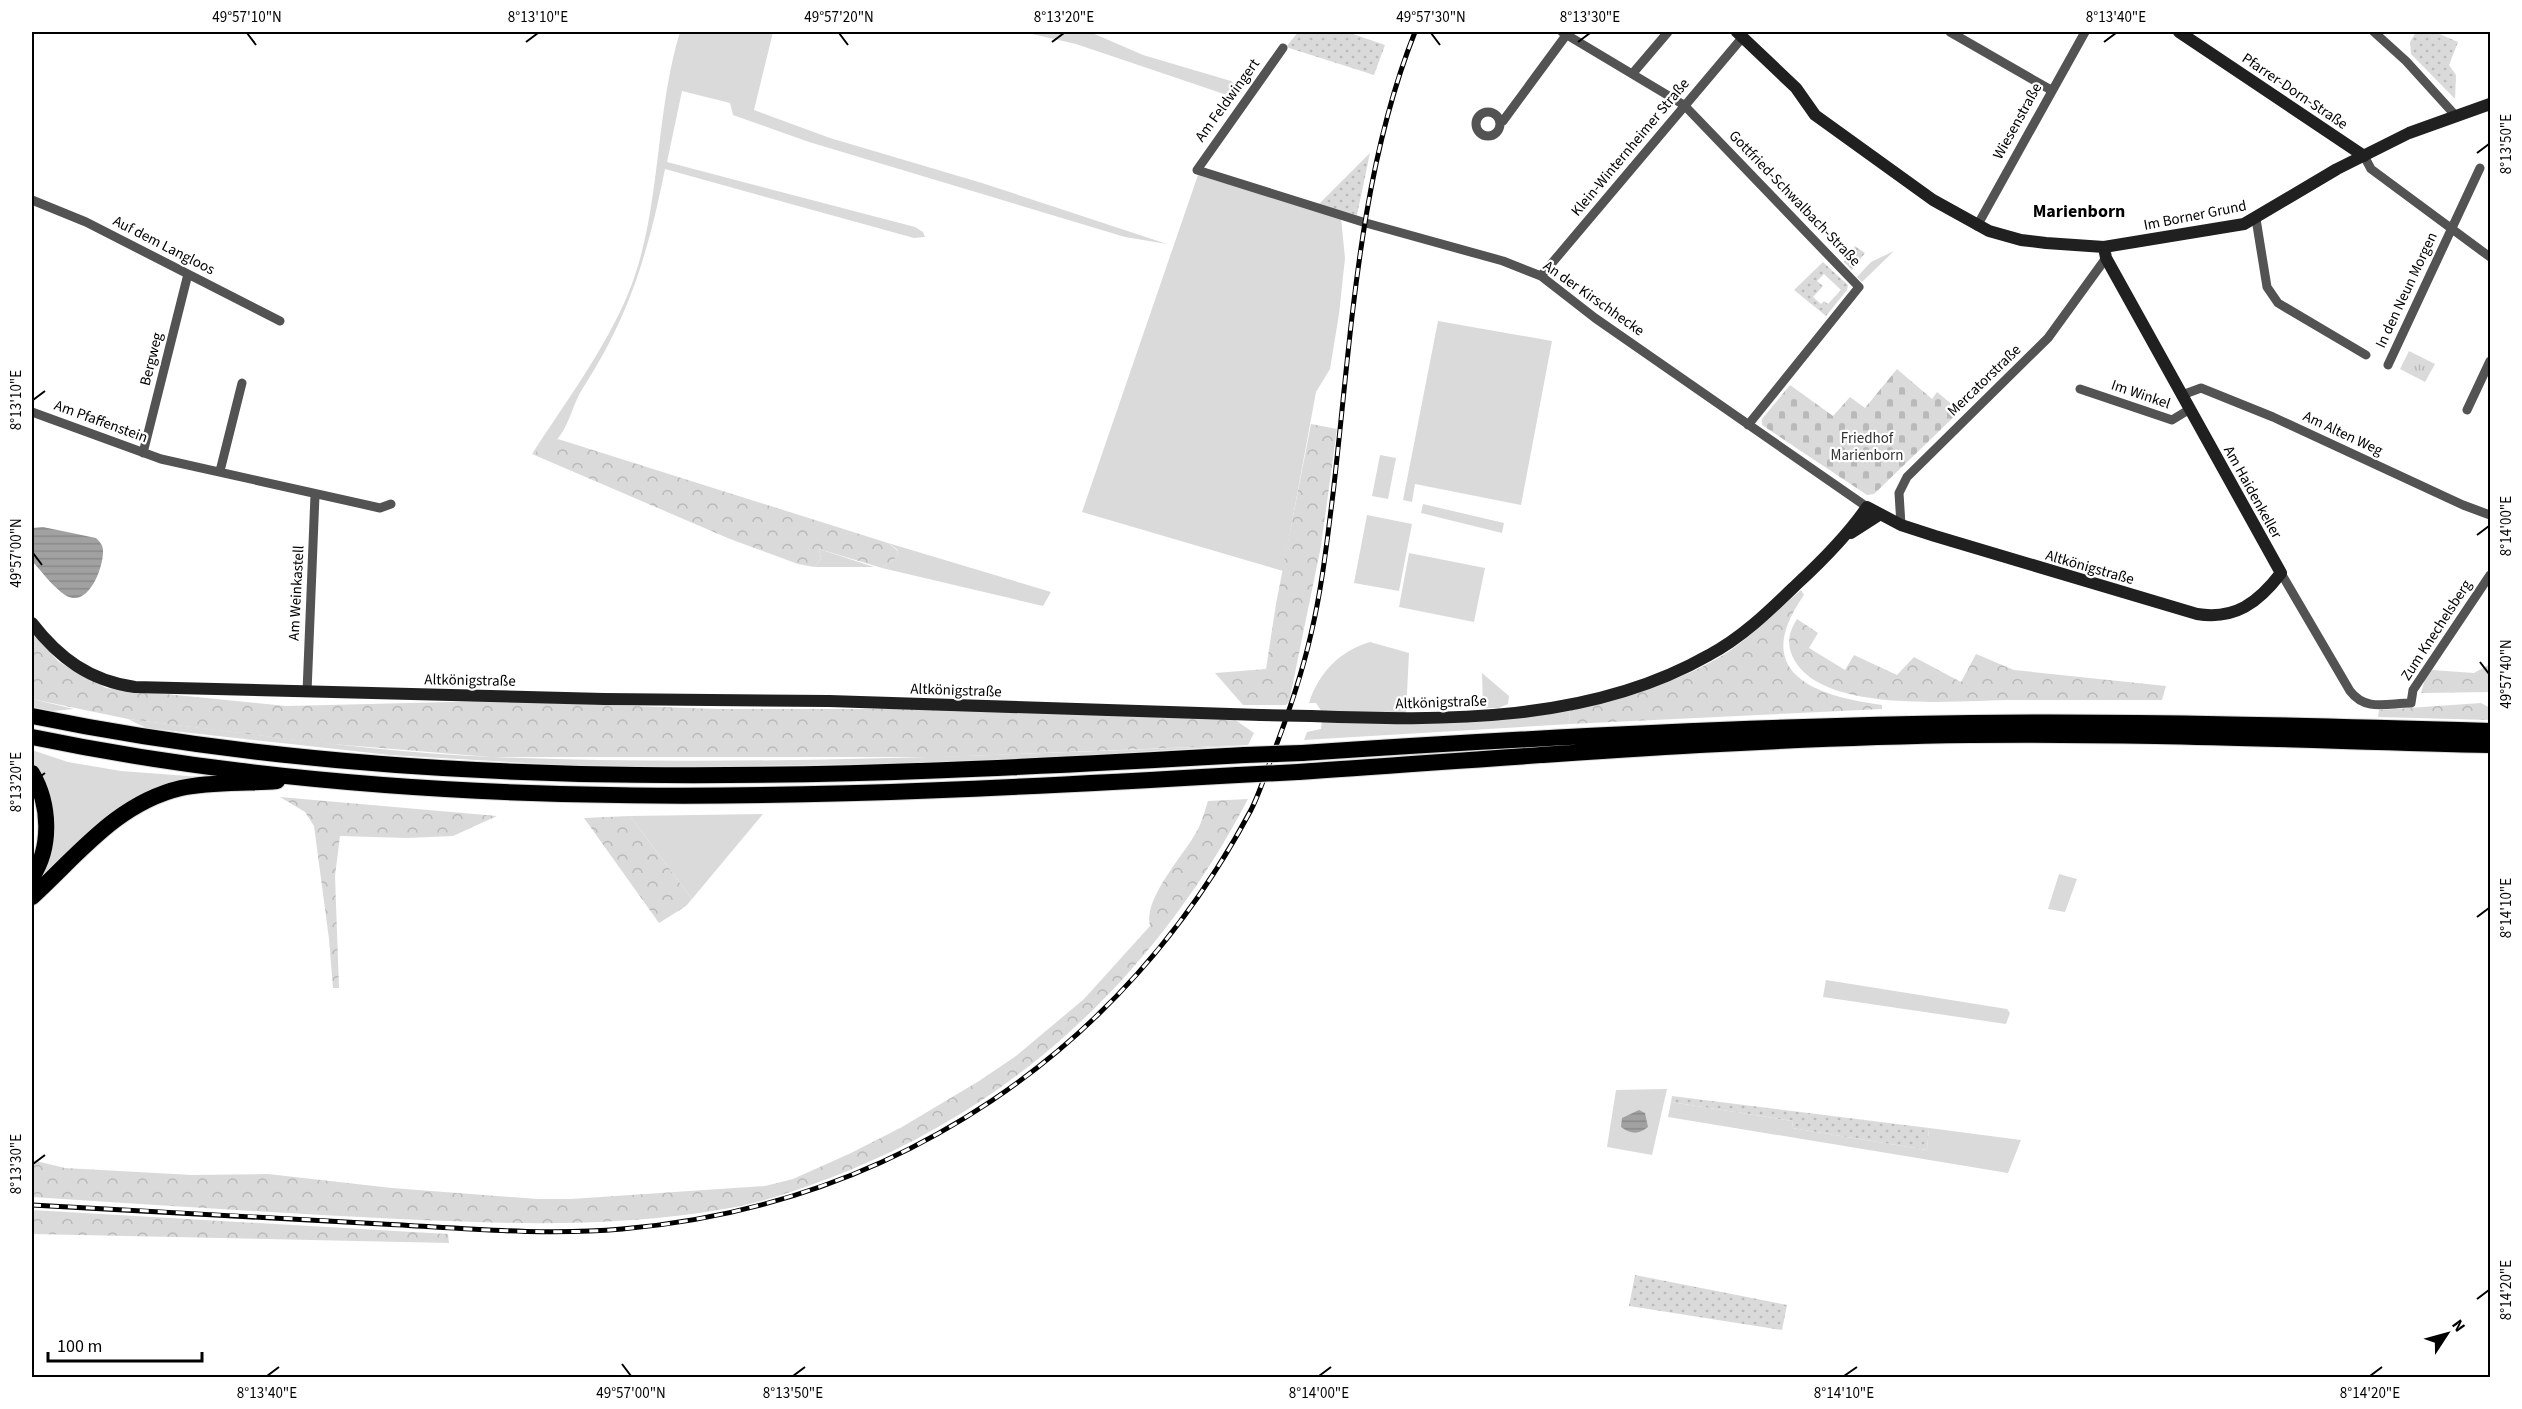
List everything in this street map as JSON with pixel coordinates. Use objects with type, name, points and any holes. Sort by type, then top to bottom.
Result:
[{"type":"highway","points":[[32,716],[177,740],[372,762],[557,773],[707,776],[973,771],[1527,738],[1960,723],[2219,724],[2490,731]]},
{"type":"highway","points":[[32,737],[171,761],[303,778],[525,792],[707,796],[971,790],[1298,772],[1720,744],[1934,736],[2082,735],[2490,745]]},
{"type":"highway","points":[[32,773],[43,797],[46,819],[43,850],[32,877]]},
{"type":"highway","points":[[32,897],[109,824],[136,805],[157,795],[205,785],[248,784],[303,778]]},
{"type":"street","points":[[1633,73],[1668,32]]},
{"type":"street","points":[[1950,32],[2051,90]]},
{"type":"street","name":"Wiesenstraße","points":[[1977,226],[2085,32]]},
{"type":"street","name":"Pfarrer-Dorn-Straße","points":[[2179,32],[2364,156]]},
{"type":"street","points":[[2373,32],[2406,61],[2456,115]]},
{"type":"street","points":[[1500,121],[1503,121],[1565,33]]},
{"type":"street","name":"Gottfried-Schwalbach-Straße","points":[[1565,33],[1684,105],[1859,287],[1748,425]]},
{"type":"street","name":"Im Borner Grund","points":[[1739,34],[1796,88],[1815,115],[1933,200],[1977,226],[2021,240],[2105,252],[2256,219],[2364,156],[2409,134],[2490,104]]},
{"type":"street","name":"Klein-Winternheimer Straße","points":[[1541,276],[1684,105],[1739,34]]},
{"type":"street","name":"Am Feldwingert","points":[[1197,170],[1283,48]]},
{"type":"street","name":"In den Neun Morgen","points":[[2364,156],[2371,169],[2490,257]]},
{"type":"street","name":"In den Neun Morgen","points":[[2388,365],[2480,168]]},
{"type":"street","name":"An der Kirschhecke","points":[[1197,170],[1366,223],[1503,261],[1541,276],[1595,318],[1867,507]]},
{"type":"street","name":"Auf dem Langloos","points":[[32,200],[87,222],[280,321]]},
{"type":"street","points":[[2256,219],[2267,287],[2278,303],[2366,355]]},
{"type":"street","name":"Am Haidenkeller","points":[[2105,252],[2281,573],[2356,699],[2372,705],[2411,703]]},
{"type":"street","name":"Mercatorstraße","points":[[1901,525],[1899,493],[1907,477],[2048,338],[2105,252]]},
{"type":"street","name":"Bergweg","points":[[143,453],[188,274]]},
{"type":"street","points":[[2468,410],[2490,361]]},
{"type":"street","points":[[242,383],[220,471],[315,495],[380,508],[391,504]]},
{"type":"street","name":"Am Alten Weg","points":[[2182,395],[2201,388],[2273,417],[2463,506],[2490,515]]},
{"type":"street","name":"Im Winkel","points":[[2080,389],[2172,420],[2190,409]]},
{"type":"street","name":"Am Pfaffenstein","points":[[32,412],[161,459],[220,471]]},
{"type":"street","name":"Am Weinkastell","points":[[307,692],[315,495]]},
{"type":"street","name":"Altkönigstraße","points":[[1848,535],[1867,507],[1901,525],[2207,615],[2226,615],[2251,606],[2281,573]]},
{"type":"street","name":"Altkönigstraße","points":[[32,623],[49,644],[71,664],[87,674],[119,685],[170,689],[829,701],[1261,715],[1472,717],[1563,705],[1654,681],[1709,656],[1746,631],[1848,535],[1880,515]]},
{"type":"street","name":"Zum Knechelsberg","points":[[2411,703],[2413,690],[2490,574]]},
{"type":"green space","points":[[680,32],[773,32],[754,110],[830,138],[982,183],[1167,244],[1125,237],[809,142],[733,115],[730,103],[682,91],[667,162],[915,227],[923,232],[925,237],[914,238],[665,169],[644,256],[613,335],[557,440],[532,454],[608,336],[628,294],[647,230],[666,97]]},
{"type":"green space","points":[[1023,32],[1090,32],[1143,55],[1231,81],[1238,87],[1237,94],[1224,94],[1076,44]]},
{"type":"green space","points":[[1298,32],[1347,32],[1385,45],[1374,75],[1286,47]]},
{"type":"green space","points":[[2416,32],[2435,32],[2458,42],[2449,65],[2456,75],[2455,99],[2411,54],[2410,42]]},
{"type":"green space","points":[[1370,153],[1357,215],[1318,205]]},
{"type":"green space","points":[[1198,175],[1341,218],[1345,258],[1330,369],[1316,392],[1283,571],[1082,512]]},
{"type":"green space","points":[[1855,246],[1865,253],[1852,270],[1844,262]]},
{"type":"green space","points":[[1894,251],[1862,282],[1857,277],[1871,262]]},
{"type":"green space","points":[[1823,262],[1848,285],[1847,290],[1826,316],[1794,290]],"holes":[[[1824,274],[1841,290],[1828,304],[1824,301],[1821,304],[1813,297],[1823,286],[1817,281]]]},
{"type":"green space","points":[[1438,321],[1552,341],[1521,505],[1415,484],[1412,502],[1403,500]]},
{"type":"green space","points":[[2409,351],[2435,364],[2425,382],[2400,369]]},
{"type":"green space","name":"Friedhof Marienborn","points":[[1897,369],[1932,399],[1937,392],[1960,411],[1874,494],[1867,495],[1762,425],[1762,419],[1790,385],[1833,416],[1850,397],[1865,408]]},
{"type":"green space","points":[[1311,424],[1337,429],[1321,546],[1289,702],[1286,705],[1243,705],[1215,673],[1266,669],[1276,604]]},
{"type":"green space","points":[[558,439],[888,543],[898,551],[897,557],[882,568],[819,549],[821,559],[814,567],[798,564],[730,539],[532,454]]},
{"type":"green space","points":[[1380,455],[1396,458],[1388,499],[1372,496]]},
{"type":"green space","points":[[1423,504],[1504,523],[1502,533],[1421,513]]},
{"type":"green space","points":[[1367,515],[1412,524],[1399,591],[1354,583]]},
{"type":"green space","points":[[888,543],[1051,592],[1043,606],[882,568],[897,557],[898,550]]},
{"type":"green space","points":[[819,549],[874,567],[814,567],[821,559]]},
{"type":"green space","points":[[1409,553],[1485,568],[1474,622],[1399,607]]},
{"type":"green space","points":[[1801,590],[1804,595],[1789,622],[1783,644],[1787,662],[1797,676],[1813,687],[1833,695],[1882,705],[1882,709],[1570,724],[1569,710],[1651,688],[1710,663],[1747,638]]},
{"type":"green space","points":[[1797,619],[1818,633],[1809,648],[1845,670],[1854,655],[1897,675],[1914,657],[1961,682],[1976,654],[2014,670],[2166,686],[2162,700],[1930,702],[1864,697],[1835,690],[1811,678],[1795,661],[1789,640]]},
{"type":"green space","points":[[32,633],[59,662],[106,688],[286,706],[493,701],[718,709],[929,709],[1234,719],[1254,733],[1248,745],[941,757],[490,757],[320,743],[128,719],[32,699]]},
{"type":"green space","points":[[1370,642],[1409,653],[1406,713],[1322,712],[1316,703],[1309,703],[1313,692],[1332,664],[1349,651]]},
{"type":"green space","points":[[2490,664],[2490,692],[2421,693],[2425,679],[2432,670],[2474,673]]},
{"type":"green space","points":[[1482,673],[1509,696],[1508,704],[1499,708],[1483,708]]},
{"type":"green space","points":[[32,699],[74,709],[53,711],[32,707]]},
{"type":"green space","points":[[2481,703],[2490,708],[2490,720],[2378,717],[2379,710]]},
{"type":"green space","points":[[1569,710],[1570,724],[1304,740],[1307,732],[1321,729],[1322,720]]},
{"type":"green space","points":[[128,719],[401,751],[446,755],[587,760],[870,758],[1248,745],[980,762],[687,767],[561,765],[390,755],[146,728]]},
{"type":"green space","points":[[32,750],[68,762],[121,771],[201,777],[152,793],[32,892],[48,855],[48,849],[34,775]]},
{"type":"green space","points":[[280,797],[497,816],[453,836],[407,838],[340,836],[335,876],[339,988],[333,988],[314,826],[305,812]]},
{"type":"green space","points":[[1248,799],[1213,860],[1174,917],[1130,971],[1082,1020],[1030,1065],[974,1106],[914,1141],[850,1170],[788,1193],[740,1206],[683,1215],[562,1223],[399,1219],[32,1197],[32,1160],[65,1168],[192,1175],[268,1174],[392,1188],[538,1199],[571,1199],[765,1186],[793,1179],[902,1127],[1016,1056],[1084,999],[1150,926],[1149,916],[1157,892],[1196,832],[1208,801]]},
{"type":"green space","points":[[763,814],[692,899],[630,816]]},
{"type":"green space","points":[[630,816],[692,899],[686,906],[659,923],[584,818]]},
{"type":"green space","points":[[2059,874],[2077,879],[2065,912],[2048,909]]},
{"type":"green space","points":[[1826,980],[2007,1009],[2010,1013],[2006,1024],[1823,997]]},
{"type":"green space","points":[[1667,1089],[1652,1155],[1607,1147],[1616,1090]]},
{"type":"green space","points":[[1672,1096],[1929,1128],[1927,1150],[1792,1128],[1793,1121],[1671,1102]]},
{"type":"green space","points":[[1671,1102],[1793,1121],[1792,1128],[1927,1150],[1929,1128],[2021,1140],[2008,1173],[1668,1117]]},
{"type":"green space","points":[[32,1210],[448,1234],[449,1243],[32,1234]]},
{"type":"green space","points":[[1635,1275],[1787,1305],[1782,1330],[1629,1306]]},
{"type":"shaded area","points":[[43,527],[96,538],[102,545],[103,557],[97,576],[81,597],[73,598],[65,595],[32,561],[32,528]]},
{"type":"shaded area","points":[[1639,1110],[1645,1113],[1648,1127],[1634,1133],[1621,1127],[1622,1118]]},
{"type":"railway","points":[[32,1205],[532,1232],[622,1229],[722,1214],[818,1187],[907,1150],[991,1101],[1068,1043],[1137,974],[1198,896],[1251,810],[1288,713],[1307,650],[1321,582],[1359,259],[1369,201],[1396,87],[1415,32]]},
{"type":"district","name":"Marienborn","points":[[2079,211]]}]
